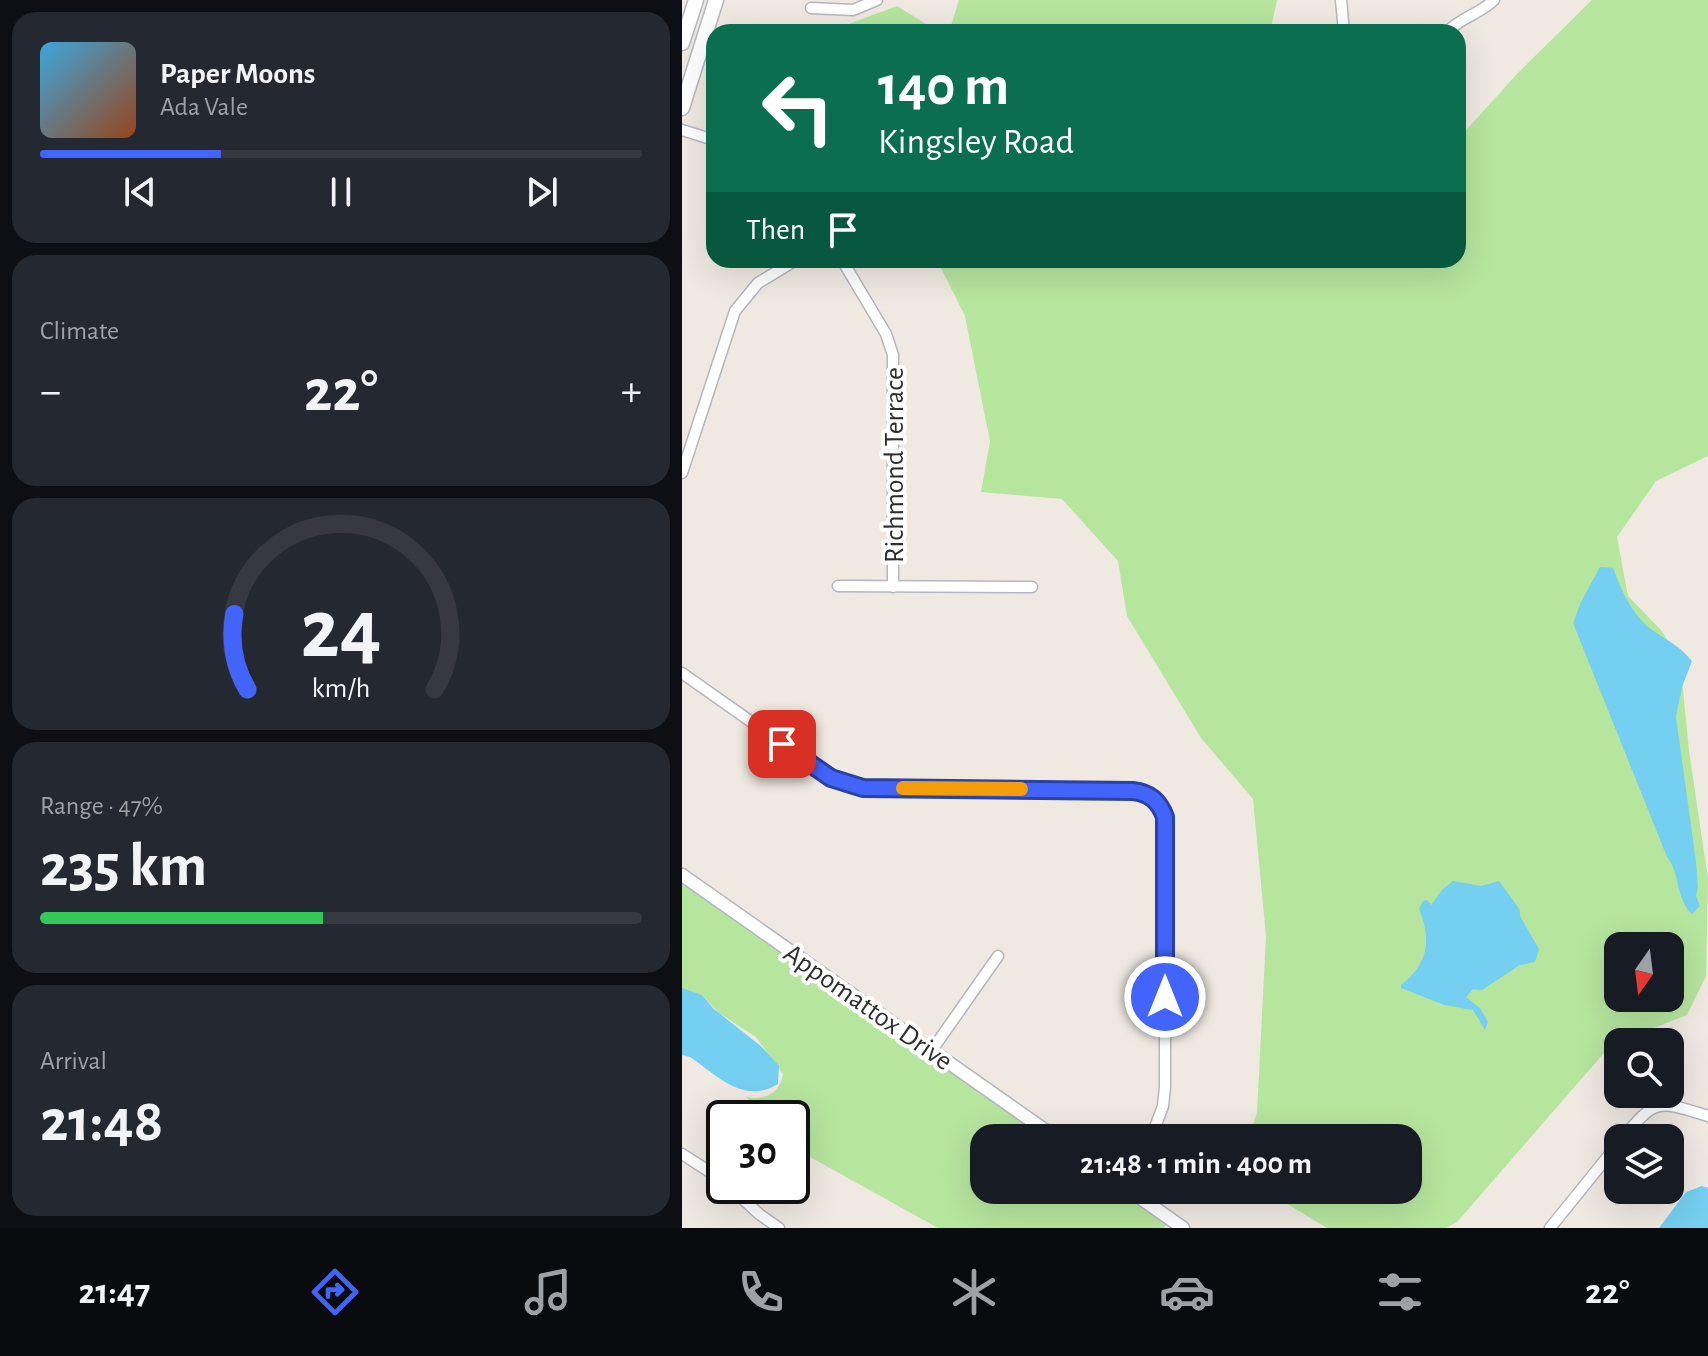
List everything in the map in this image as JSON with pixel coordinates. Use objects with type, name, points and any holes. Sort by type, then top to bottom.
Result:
[{"type":"main road","points":[[682,43],[696,0]]},
{"type":"main road","points":[[708,24],[716,0]]},
{"type":"main road","points":[[682,108],[706,32]]},
{"type":"street","points":[[811,8],[853,10],[877,0]]},
{"type":"street","points":[[1341,0],[1343,24]]},
{"type":"street","points":[[1456,24],[1468,14],[1486,8],[1494,0]]},
{"type":"street","points":[[682,130],[706,138]]},
{"type":"street","points":[[682,473],[735,311],[758,283],[783,268]]},
{"type":"street","name":"Richmond Terrace","points":[[847,268],[886,334],[893,355],[893,587]]},
{"type":"street","points":[[838,586],[1032,587]]},
{"type":"street","points":[[682,673],[831,778],[847,785],[863,788],[1133,791],[1143,792],[1157,802],[1165,817],[1165,1087],[1163,1106],[1156,1124]]},
{"type":"street","name":"Appomattox Drive","points":[[682,875],[1036,1124]]},
{"type":"street","points":[[932,1050],[998,956]]},
{"type":"street","points":[[1635,1124],[1645,1112],[1656,1106],[1671,1105],[1708,1114]]},
{"type":"street","points":[[682,1154],[706,1169]]},
{"type":"street","points":[[1550,1228],[1604,1161]]},
{"type":"street","points":[[748,1204],[779,1228]]},
{"type":"street","points":[[1149,1204],[1183,1228]]},
{"type":"green space","points":[[959,0],[1277,0],[1272,24],[952,24]]},
{"type":"green space","points":[[1592,0],[1708,0],[1708,456],[1656,481],[1617,537],[1628,596],[1661,630],[1680,659],[1689,751],[1708,879],[1706,976],[1687,1015],[1654,1028],[1604,1028],[1604,1053],[1457,1222],[1446,1228],[1327,1228],[1287,1204],[1422,1204],[1422,1124],[1253,1124],[1257,1113],[1266,936],[1253,799],[1201,738],[1127,616],[1118,561],[1062,499],[981,492],[990,441],[965,316],[941,268],[1466,268],[1466,130],[1517,74]]},
{"type":"green space","points":[[897,6],[926,24],[849,24]]},
{"type":"green space","points":[[682,882],[1026,1124],[970,1124],[970,1204],[1139,1204],[1168,1224],[1163,1228],[938,1228],[810,1157],[810,1100],[749,1100],[746,1097],[759,1098],[775,1091],[783,1074],[756,1037],[719,1013],[703,996],[682,992]]},
{"type":"water","points":[[1600,567],[1613,568],[1635,613],[1649,628],[1692,661],[1682,687],[1676,717],[1696,862],[1696,896],[1700,906],[1692,914],[1683,901],[1674,871],[1573,623]]},
{"type":"water","points":[[1453,881],[1481,886],[1499,881],[1520,910],[1520,916],[1539,949],[1535,962],[1520,965],[1482,990],[1473,989],[1466,997],[1480,1008],[1488,1022],[1485,1030],[1473,1010],[1444,1005],[1401,988],[1417,969],[1425,951],[1425,931],[1419,909],[1423,901],[1427,900],[1431,905]]},
{"type":"water","points":[[682,988],[702,995],[714,1009],[762,1047],[779,1066],[778,1084],[766,1090],[743,1090],[682,1055]]},
{"type":"water","points":[[1702,1186],[1708,1188],[1708,1228],[1659,1228],[1677,1204],[1684,1204],[1686,1192]]},
{"type":"slow traffic","points":[[903,788],[1021,789]]},
{"type":"route","points":[[782,744],[831,778],[863,788],[1133,791],[1150,796],[1165,817],[1165,997]]}]
